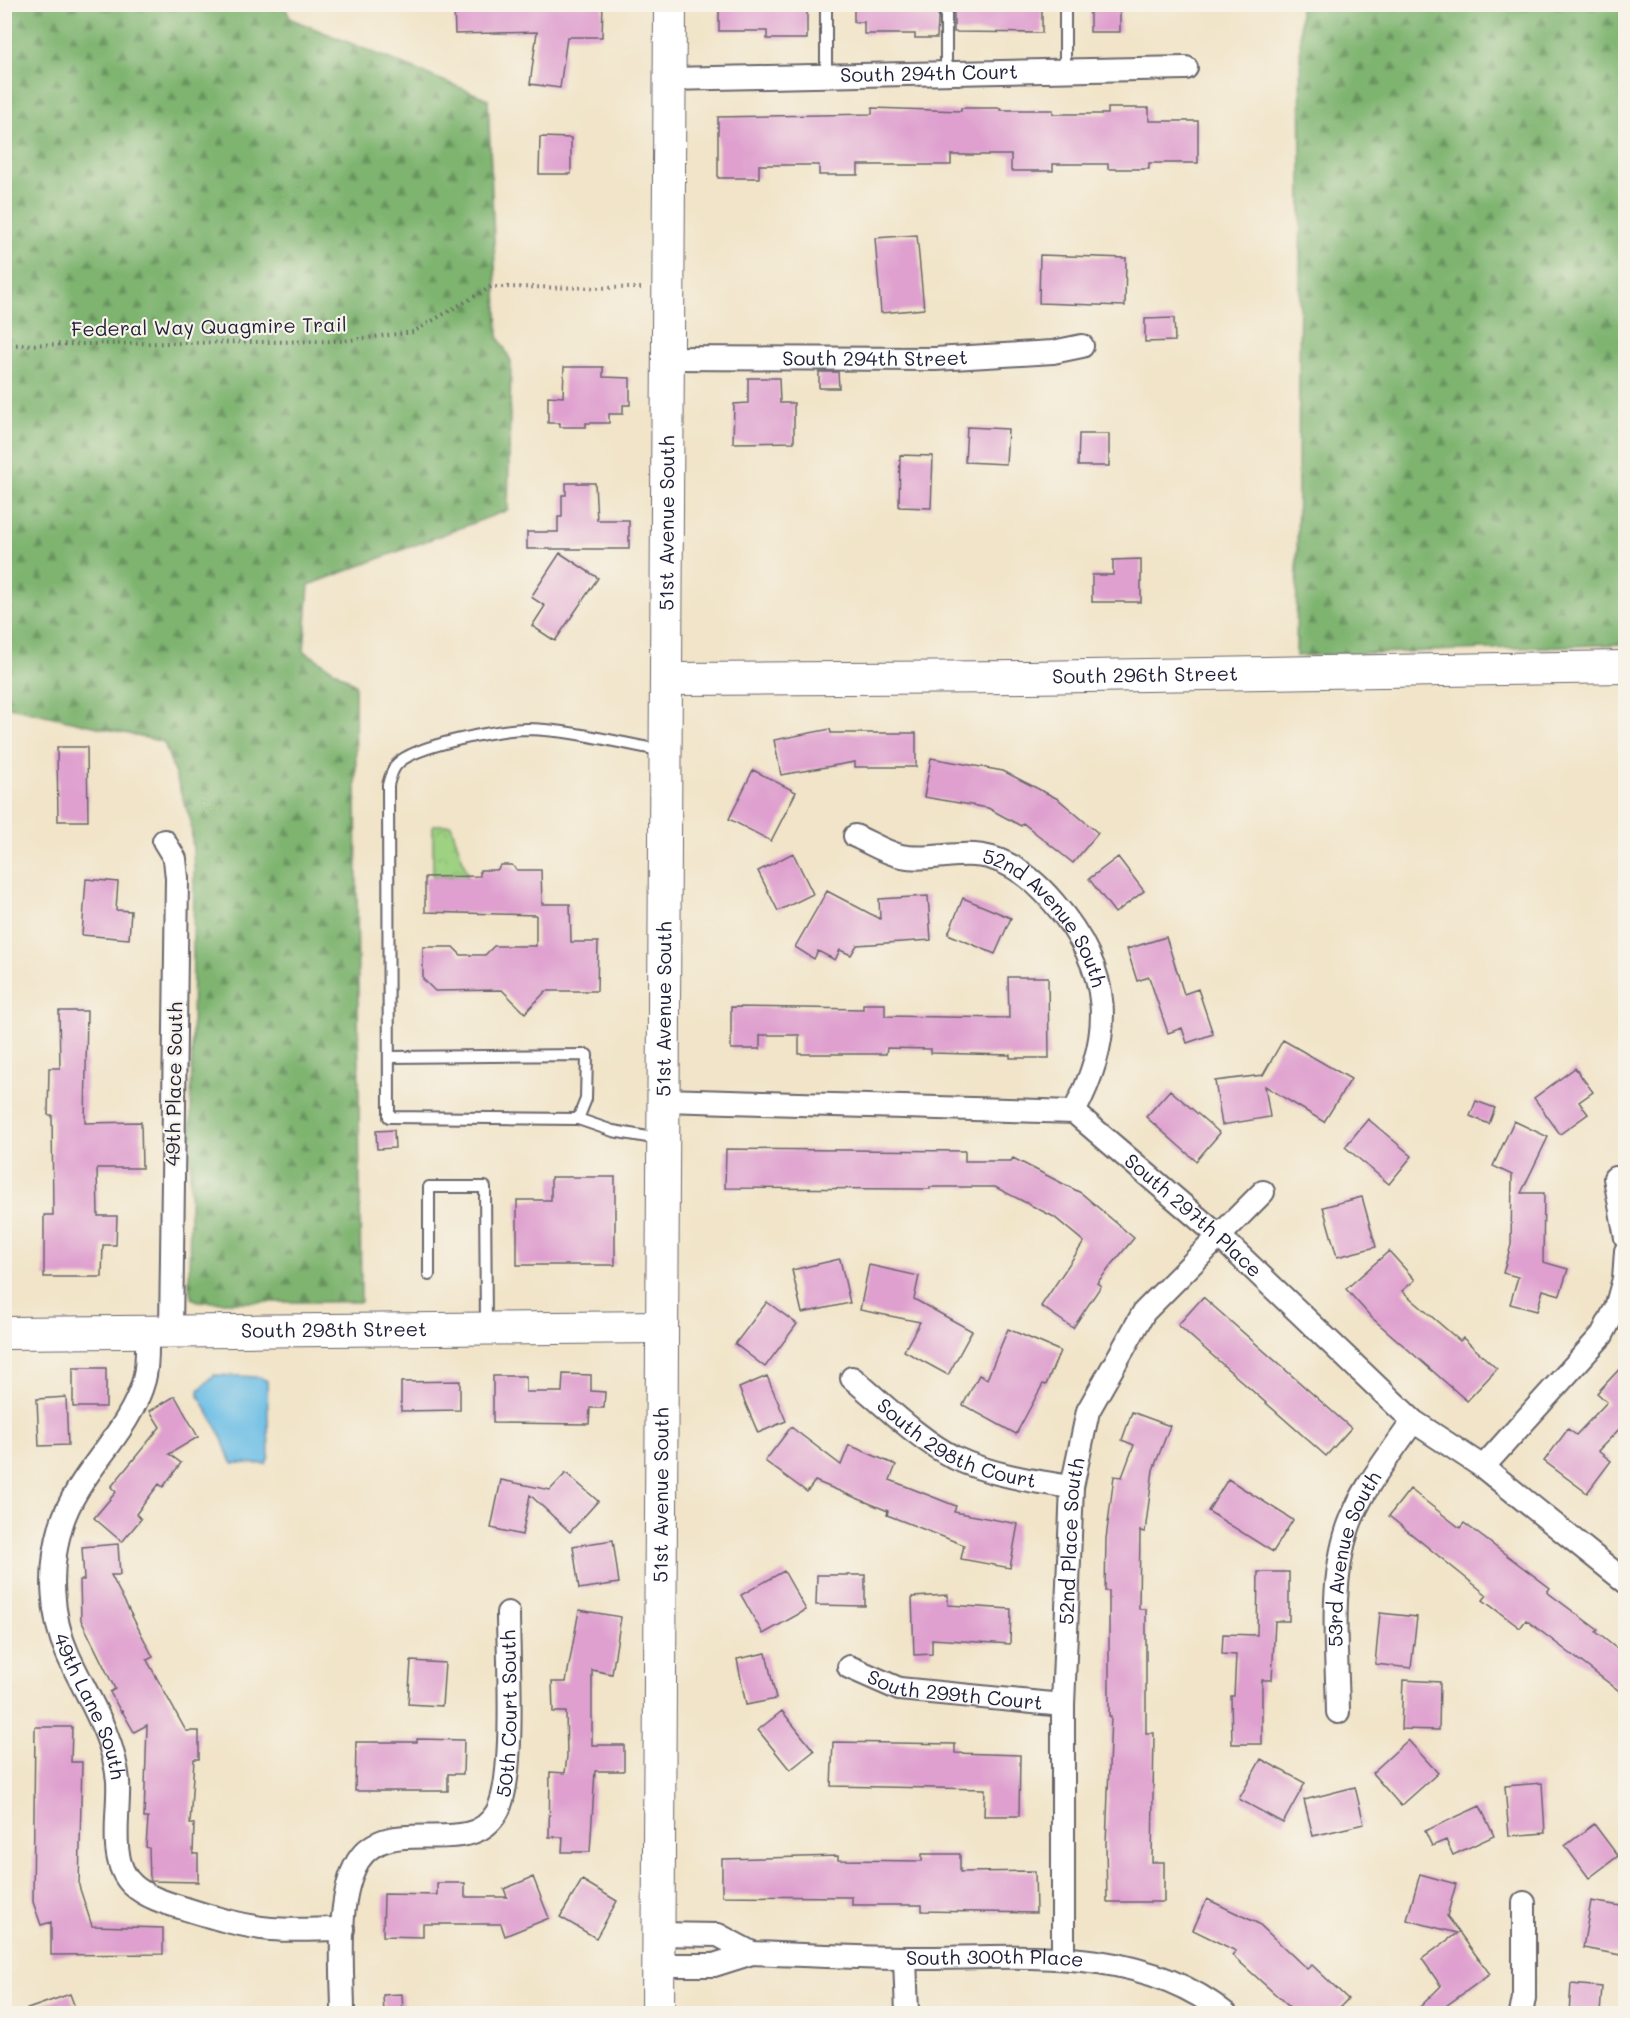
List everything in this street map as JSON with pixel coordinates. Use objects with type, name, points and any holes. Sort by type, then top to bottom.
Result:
[{"type":"main road","name":"51st Avenue South","points":[[658,2013],[670,4]]},
{"type":"main road","name":"South 296th Street","points":[[667,679],[1038,677],[1626,667]]},
{"type":"main road","name":"South 298th Street","points":[[4,1333],[662,1327]]},
{"type":"street","name":"South 294th Court","points":[[669,79],[1186,68]]},
{"type":"street","name":"South 294th Street","points":[[667,358],[935,359],[1024,354],[1082,346]]},
{"type":"street","name":"52nd Avenue South","points":[[855,836],[900,856],[973,855],[991,858],[1011,867],[1030,880],[1061,911],[1093,965],[1102,1002],[1102,1023],[1096,1065],[1074,1112]]},
{"type":"street","name":"49th Place South","points":[[159,1331],[177,878],[175,859],[164,841]]},
{"type":"street","points":[[664,1100],[1074,1112]]},
{"type":"street","name":"South 297th Place","points":[[1074,1112],[1220,1237],[1413,1421],[1483,1467],[1626,1582]]},
{"type":"street","points":[[1615,1178],[1626,1238]]},
{"type":"street","name":"52nd Place South","points":[[1063,1957],[1063,1705],[1072,1487],[1088,1411],[1144,1312],[1263,1191]]},
{"type":"street","points":[[1483,1467],[1602,1335],[1616,1308],[1624,1279],[1626,1251]]},
{"type":"street","name":"49th Lane South","points":[[159,1331],[141,1390],[70,1504],[57,1547],[53,1589],[57,1620],[67,1652],[96,1711],[114,1759],[118,1792],[118,1851],[123,1871],[136,1887],[151,1896],[222,1919],[273,1929],[343,1929]]},
{"type":"street","name":"South 298th Court","points":[[852,1378],[904,1422],[955,1457],[1020,1479],[1072,1487]]},
{"type":"street","name":"53rd Avenue South","points":[[1338,1712],[1337,1574],[1348,1527],[1365,1491],[1413,1421]]},
{"type":"street","name":"50th Court South","points":[[343,1929],[347,1895],[358,1860],[375,1845],[395,1838],[473,1832],[491,1821],[497,1813],[507,1773],[508,1613]]},
{"type":"street","name":"South 299th Court","points":[[849,1667],[898,1689],[1063,1705]]},
{"type":"street","points":[[1521,2013],[1524,1998],[1524,1904]]},
{"type":"street","points":[[343,1929],[343,2013]]},
{"type":"street","name":"South 300th Place","points":[[658,1934],[718,1935],[752,1953]]},
{"type":"street","name":"South 300th Place","points":[[657,1965],[714,1965],[752,1953],[905,1958],[1063,1957],[1134,1969],[1194,1993],[1226,2013]]},
{"type":"street","points":[[905,1958],[907,2013]]},
{"type":"lane","points":[[826,4],[826,75]]},
{"type":"lane","points":[[946,4],[946,73]]},
{"type":"lane","points":[[1065,4],[1065,70]]},
{"type":"lane","points":[[664,1139],[613,1131],[578,1119],[389,1117],[388,785],[391,774],[398,764],[416,752],[440,744],[526,729],[667,751]]},
{"type":"lane","points":[[389,1057],[587,1055],[586,1099],[578,1119]]},
{"type":"lane","points":[[429,1275],[429,1187],[485,1186],[486,1330]]},
{"type":"path","name":"Federal Way Quagmire Trail","points":[[4,345],[343,341],[413,332],[491,287],[668,289]]},
{"type":"green space","points":[[5,4],[284,5],[291,19],[488,99],[498,336],[511,361],[508,510],[309,585],[304,651],[355,684],[361,1302],[200,1302],[192,1298],[189,1287],[194,868],[191,822],[164,742],[5,706]]},
{"type":"green space","points":[[1300,5],[1620,5],[1626,70],[1625,644],[1296,656],[1301,191]]},
{"type":"green space","points":[[433,825],[451,825],[468,876],[433,876]]},
{"type":"water","points":[[214,1375],[260,1377],[267,1381],[269,1456],[266,1464],[233,1463],[230,1460],[219,1431],[199,1396],[199,1390]]},
{"type":"building","points":[[454,4],[603,4],[602,37],[567,37],[560,88],[530,84],[537,32],[455,34]]},
{"type":"building","points":[[719,4],[807,4],[807,39],[767,39],[767,31],[719,31]]},
{"type":"building","points":[[854,4],[939,4],[937,38],[915,38],[915,34],[864,34],[864,22],[854,22]]},
{"type":"building","points":[[954,4],[1042,4],[1042,33],[954,32]]},
{"type":"building","points":[[1090,4],[1120,4],[1120,32],[1090,32]]},
{"type":"building","points":[[872,108],[961,111],[961,108],[1000,108],[1000,110],[1053,110],[1053,114],[1108,114],[1108,108],[1149,108],[1149,121],[1198,121],[1198,163],[1149,163],[1149,169],[1108,169],[1108,164],[1053,164],[1053,171],[1011,171],[1011,155],[951,155],[951,165],[858,165],[858,175],[819,175],[819,165],[759,165],[759,178],[718,178],[718,117],[872,114]]},
{"type":"building","points":[[540,137],[571,138],[571,174],[539,174]]},
{"type":"building","points":[[917,235],[924,309],[881,313],[875,238]]},
{"type":"building","points":[[1040,255],[1126,258],[1125,306],[1039,303]]},
{"type":"building","points":[[1174,318],[1175,341],[1145,342],[1145,319]]},
{"type":"building","points":[[564,367],[603,367],[603,377],[630,378],[630,405],[623,405],[623,414],[609,414],[609,423],[586,423],[586,427],[560,427],[560,423],[548,423],[548,396],[563,397]]},
{"type":"building","points":[[819,372],[838,372],[839,388],[819,388]]},
{"type":"building","points":[[748,378],[779,378],[780,403],[794,403],[794,442],[733,443],[734,404],[748,403]]},
{"type":"building","points":[[967,427],[1008,429],[1006,464],[965,462]]},
{"type":"building","points":[[1079,434],[1109,434],[1109,466],[1078,466]]},
{"type":"building","points":[[900,455],[933,456],[931,508],[899,507]]},
{"type":"building","points":[[566,483],[595,483],[597,520],[629,520],[629,549],[527,549],[527,532],[558,532],[558,517],[562,517],[562,495],[566,495]]},
{"type":"building","points":[[560,553],[598,578],[555,641],[532,626],[545,606],[531,597]]},
{"type":"building","points":[[1141,559],[1141,602],[1092,602],[1092,575],[1113,575],[1113,560]]},
{"type":"building","points":[[830,729],[831,733],[916,733],[916,767],[855,767],[855,762],[781,775],[774,740]]},
{"type":"building","points":[[57,747],[87,747],[88,821],[58,821]]},
{"type":"building","points":[[931,758],[1003,771],[1058,799],[1098,833],[1073,863],[1023,823],[1021,826],[988,808],[924,797]]},
{"type":"building","points":[[753,770],[796,792],[771,841],[729,819]]},
{"type":"building","points":[[793,853],[813,894],[778,911],[758,871]]},
{"type":"building","points":[[1118,857],[1144,891],[1115,913],[1089,879]]},
{"type":"building","points":[[501,865],[512,865],[517,870],[541,870],[542,904],[570,904],[571,942],[598,942],[597,991],[546,991],[525,1013],[502,990],[435,991],[423,979],[423,947],[453,947],[461,955],[485,955],[494,946],[536,946],[536,915],[425,912],[425,877],[480,876],[480,870],[497,870]]},
{"type":"building","points":[[86,879],[118,882],[116,910],[131,911],[129,939],[82,935]]},
{"type":"building","points":[[827,891],[880,919],[879,899],[928,896],[931,940],[857,945],[851,955],[840,950],[835,960],[818,951],[814,959],[795,947]]},
{"type":"building","points":[[963,898],[1011,918],[995,954],[948,934]]},
{"type":"building","points":[[1166,937],[1184,994],[1198,989],[1213,1034],[1187,1043],[1182,1028],[1168,1033],[1149,977],[1137,981],[1127,949]]},
{"type":"building","points":[[1008,977],[1048,977],[1049,1058],[1010,1058],[1010,1055],[931,1053],[931,1049],[887,1048],[886,1054],[799,1054],[799,1035],[760,1035],[760,1049],[731,1049],[731,1007],[863,1009],[863,1004],[885,1004],[885,1016],[1009,1018]]},
{"type":"building","points":[[59,1011],[87,1011],[85,1123],[141,1122],[142,1168],[97,1168],[98,1216],[117,1216],[116,1245],[103,1245],[102,1277],[44,1277],[44,1215],[53,1215],[52,1115],[48,1115],[49,1068],[60,1068]]},
{"type":"building","points":[[1283,1040],[1351,1079],[1324,1122],[1265,1086],[1270,1117],[1222,1125],[1215,1081],[1263,1075]]},
{"type":"building","points":[[1575,1068],[1593,1092],[1579,1102],[1588,1114],[1560,1134],[1534,1098]]},
{"type":"building","points":[[1170,1090],[1220,1133],[1196,1161],[1146,1117]]},
{"type":"building","points":[[1476,1101],[1495,1108],[1489,1124],[1470,1116]]},
{"type":"building","points":[[1368,1119],[1412,1156],[1389,1184],[1345,1147]]},
{"type":"building","points":[[1514,1121],[1548,1137],[1521,1193],[1544,1193],[1543,1262],[1568,1269],[1560,1295],[1543,1290],[1537,1311],[1510,1304],[1518,1277],[1503,1273],[1511,1245],[1512,1175],[1493,1166]]},
{"type":"building","points":[[394,1130],[395,1148],[377,1149],[376,1131]]},
{"type":"building","points":[[726,1149],[965,1151],[965,1161],[1011,1161],[1013,1158],[1081,1193],[1134,1238],[1097,1283],[1101,1286],[1073,1328],[1041,1306],[1084,1242],[1054,1217],[995,1187],[725,1188]]},
{"type":"building","points":[[551,1177],[615,1177],[615,1265],[517,1265],[517,1200],[551,1200]]},
{"type":"building","points":[[1362,1197],[1376,1247],[1337,1257],[1323,1207]]},
{"type":"building","points":[[1389,1251],[1415,1280],[1402,1291],[1460,1341],[1463,1338],[1497,1369],[1467,1401],[1372,1318],[1346,1289]]},
{"type":"building","points":[[840,1259],[850,1303],[802,1313],[792,1270]]},
{"type":"building","points":[[869,1265],[919,1276],[914,1299],[972,1331],[948,1375],[904,1351],[920,1322],[860,1310]]},
{"type":"building","points":[[1203,1297],[1351,1428],[1326,1456],[1178,1325]]},
{"type":"building","points":[[767,1302],[797,1324],[765,1367],[735,1344]]},
{"type":"building","points":[[1008,1329],[1060,1351],[1046,1385],[1043,1384],[1016,1434],[963,1405],[979,1375],[987,1379]]},
{"type":"building","points":[[1626,1362],[1626,1422],[1598,1451],[1611,1461],[1587,1493],[1544,1461],[1568,1429],[1576,1435],[1607,1402],[1597,1393]]},
{"type":"building","points":[[73,1368],[106,1368],[106,1407],[73,1407]]},
{"type":"building","points":[[563,1374],[591,1375],[591,1391],[605,1392],[604,1408],[590,1408],[589,1424],[493,1423],[493,1376],[526,1376],[526,1392],[562,1392]]},
{"type":"building","points":[[767,1376],[786,1421],[758,1433],[739,1388]]},
{"type":"building","points":[[460,1381],[460,1410],[401,1411],[401,1382]]},
{"type":"building","points":[[175,1396],[198,1437],[169,1454],[181,1463],[163,1487],[159,1484],[136,1514],[141,1519],[122,1542],[94,1518],[116,1492],[111,1487],[160,1427],[150,1411]]},
{"type":"building","points":[[66,1397],[68,1445],[39,1446],[37,1399]]},
{"type":"building","points":[[1132,1412],[1170,1426],[1153,1470],[1145,1532],[1140,1531],[1139,1609],[1146,1609],[1146,1733],[1154,1733],[1152,1862],[1164,1862],[1164,1902],[1107,1902],[1106,1844],[1111,1716],[1109,1716],[1109,1591],[1105,1591],[1106,1539],[1114,1476],[1122,1477],[1134,1445],[1122,1440]]},
{"type":"building","points":[[791,1427],[841,1465],[849,1445],[896,1465],[890,1480],[956,1506],[954,1512],[1018,1524],[1010,1568],[961,1559],[964,1545],[887,1515],[888,1511],[815,1481],[807,1492],[765,1461]]},
{"type":"building","points":[[566,1473],[598,1501],[570,1532],[530,1495],[522,1535],[491,1528],[501,1480],[550,1490]]},
{"type":"building","points":[[1228,1479],[1293,1520],[1273,1552],[1208,1511]]},
{"type":"building","points":[[1410,1489],[1460,1528],[1464,1523],[1550,1588],[1547,1592],[1598,1630],[1596,1632],[1626,1656],[1626,1696],[1526,1620],[1520,1628],[1483,1600],[1487,1595],[1389,1516]]},
{"type":"building","points":[[613,1540],[619,1583],[579,1589],[573,1546]]},
{"type":"building","points":[[118,1544],[120,1575],[111,1575],[153,1657],[147,1660],[186,1731],[199,1731],[199,1759],[194,1759],[190,1824],[194,1824],[193,1854],[198,1854],[198,1882],[150,1881],[149,1848],[146,1847],[148,1818],[144,1818],[147,1725],[134,1732],[121,1712],[110,1692],[115,1689],[81,1620],[80,1580],[84,1580],[82,1547]]},
{"type":"building","points":[[784,1571],[806,1610],[763,1634],[741,1595]]},
{"type":"building","points":[[1258,1572],[1289,1572],[1289,1621],[1275,1621],[1272,1680],[1262,1680],[1262,1744],[1232,1744],[1231,1696],[1234,1696],[1236,1655],[1222,1654],[1223,1634],[1257,1635]]},
{"type":"building","points":[[817,1575],[865,1575],[865,1606],[816,1605]]},
{"type":"building","points":[[948,1595],[948,1605],[1011,1609],[1010,1644],[932,1639],[932,1654],[914,1655],[912,1597]]},
{"type":"building","points":[[579,1610],[621,1617],[612,1674],[592,1670],[592,1745],[624,1745],[624,1771],[595,1771],[590,1852],[562,1852],[563,1837],[549,1837],[550,1772],[565,1773],[566,1712],[553,1712],[552,1682],[566,1682]]},
{"type":"building","points":[[1380,1613],[1417,1617],[1411,1668],[1375,1664]]},
{"type":"building","points":[[766,1653],[776,1699],[746,1705],[737,1659]]},
{"type":"building","points":[[411,1661],[445,1663],[442,1706],[408,1704]]},
{"type":"building","points":[[1403,1680],[1440,1682],[1439,1730],[1401,1729]]},
{"type":"building","points":[[782,1711],[814,1751],[790,1770],[758,1730]]},
{"type":"building","points":[[35,1727],[72,1727],[71,1762],[82,1762],[79,1886],[92,1926],[163,1928],[163,1954],[51,1955],[51,1922],[41,1925],[33,1902]]},
{"type":"building","points":[[417,1739],[464,1740],[463,1774],[448,1774],[448,1791],[355,1791],[356,1742],[417,1742]]},
{"type":"building","points":[[1408,1740],[1438,1773],[1401,1806],[1372,1773]]},
{"type":"building","points":[[833,1742],[955,1744],[955,1753],[1020,1755],[1019,1816],[984,1816],[985,1789],[831,1786]]},
{"type":"building","points":[[1261,1759],[1305,1783],[1283,1823],[1239,1799]]},
{"type":"building","points":[[1542,1783],[1545,1833],[1509,1836],[1505,1786]]},
{"type":"building","points":[[1355,1787],[1364,1824],[1313,1836],[1304,1800]]},
{"type":"building","points":[[1480,1806],[1494,1836],[1453,1855],[1446,1840],[1432,1846],[1425,1831]]},
{"type":"building","points":[[1594,1824],[1618,1856],[1589,1878],[1565,1846]]},
{"type":"building","points":[[922,1854],[960,1854],[960,1872],[1035,1871],[1036,1913],[922,1911],[922,1905],[852,1905],[852,1897],[722,1896],[722,1859],[838,1856],[838,1860],[922,1861]]},
{"type":"building","points":[[1420,1874],[1456,1884],[1447,1916],[1490,1974],[1436,2013],[1414,2013],[1441,1986],[1422,1959],[1457,1933],[1407,1920]]},
{"type":"building","points":[[533,1877],[549,1918],[505,1936],[501,1924],[423,1924],[423,1937],[383,1936],[384,1894],[437,1895],[437,1883],[465,1883],[465,1897],[507,1897],[504,1889]]},
{"type":"building","points":[[582,1880],[617,1901],[596,1938],[560,1917]]},
{"type":"building","points":[[1207,1899],[1259,1924],[1307,1969],[1312,1965],[1348,1999],[1334,2013],[1296,2013],[1232,1955],[1236,1951],[1193,1930]]},
{"type":"building","points":[[1591,1901],[1626,1907],[1626,1956],[1583,1948]]},
{"type":"building","points":[[1571,1984],[1602,1987],[1600,2013],[1569,2013]]},
{"type":"building","points":[[70,1994],[77,2013],[23,2013],[22,2011]]},
{"type":"building","points":[[402,1994],[403,2013],[384,2013],[383,1995]]}]
